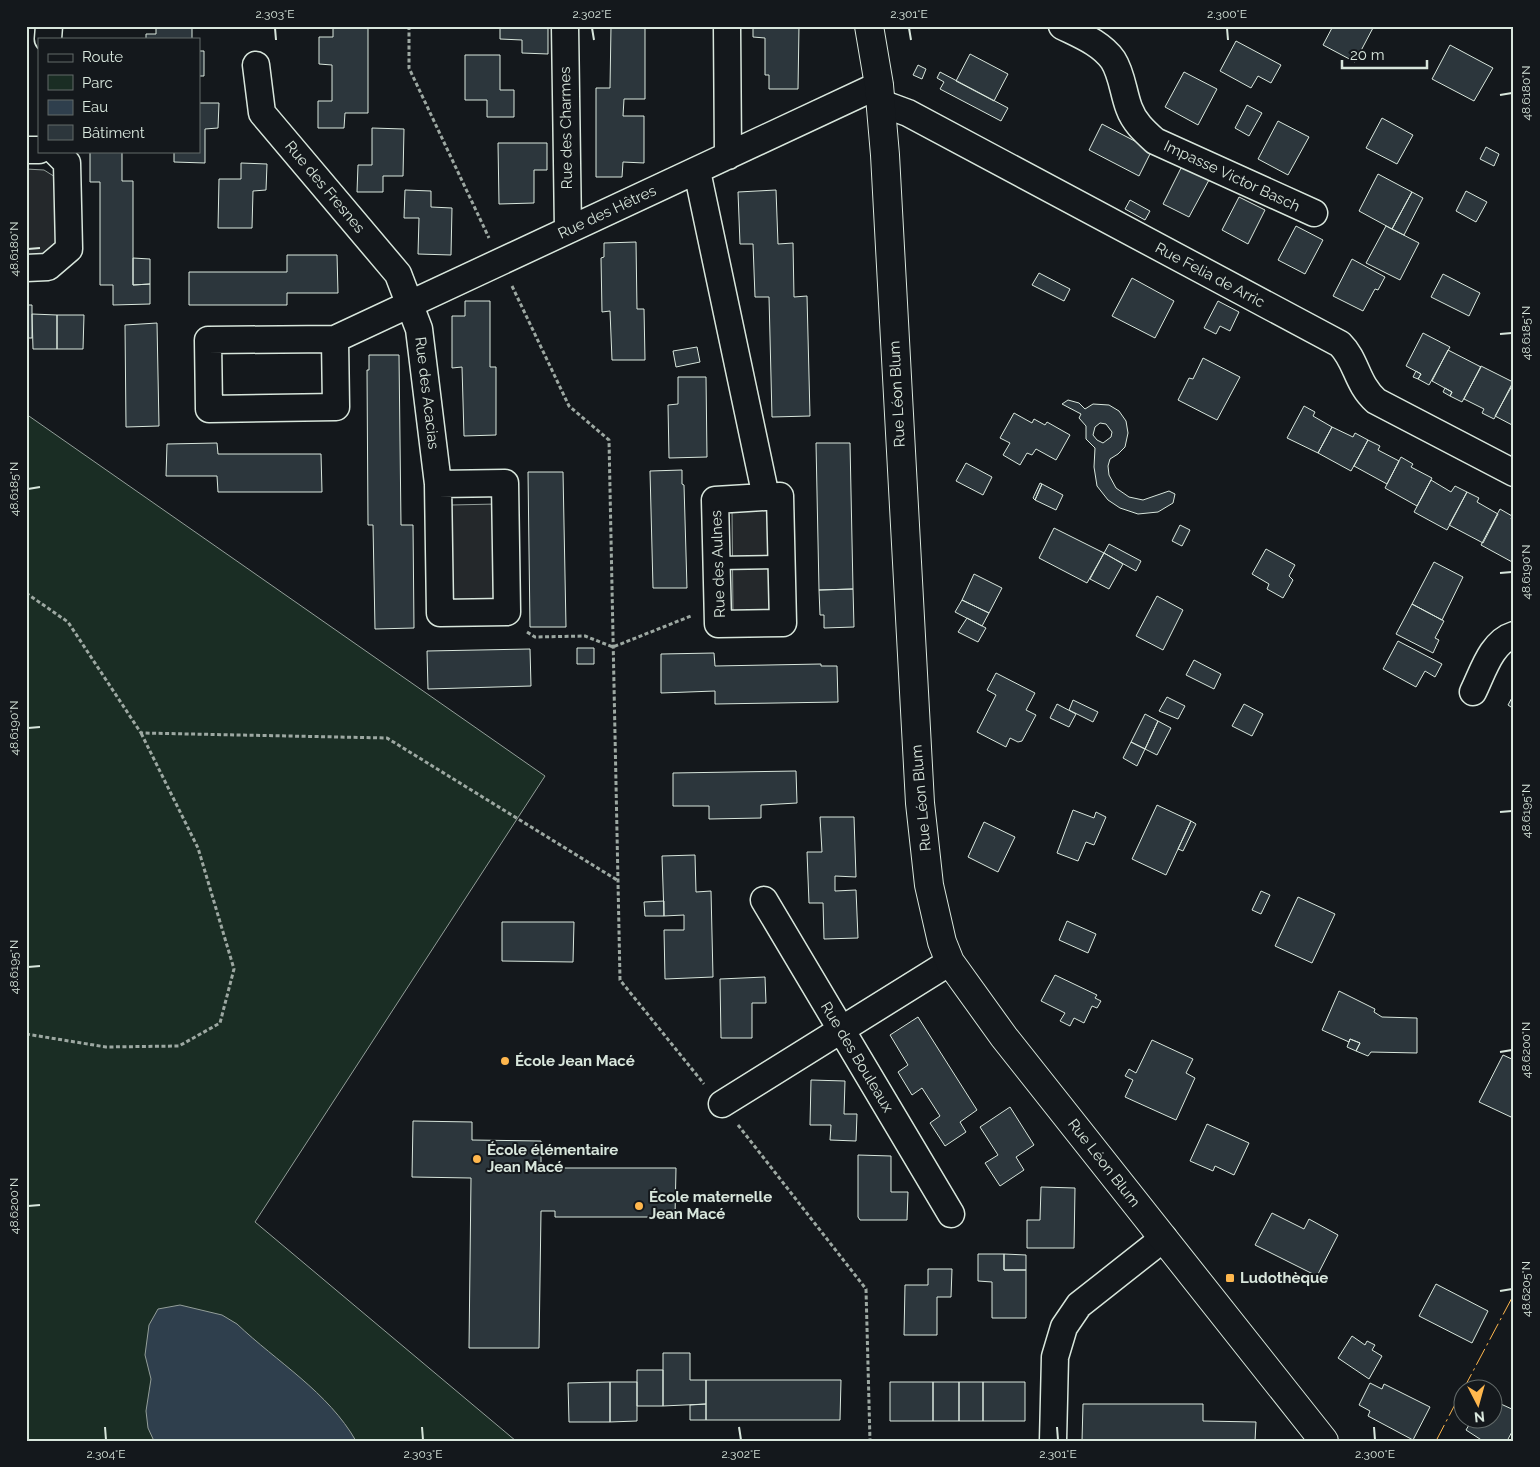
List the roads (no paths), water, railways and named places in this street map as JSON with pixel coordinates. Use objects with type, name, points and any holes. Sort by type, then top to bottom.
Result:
[{"type":"main road","name":"Rue Léon Blum","points":[[869,26],[880,94],[920,804],[929,885],[942,942],[950,962],[1004,1037],[1324,1441]]},
{"type":"street","name":"Rue des Charmes","points":[[565,26],[568,230]]},
{"type":"street","points":[[727,26],[728,156]]},
{"type":"street","name":"Impasse Victor Basch","points":[[1062,26],[1097,45],[1113,60],[1121,79],[1129,108],[1138,125],[1155,140],[1314,213]]},
{"type":"street","name":"Rue des Fresnes","points":[[256,65],[262,113],[398,274],[411,304]]},
{"type":"street","name":"Rue des Hêtres","points":[[335,339],[336,408],[209,409],[208,340],[335,339],[728,156],[880,94]]},
{"type":"street","name":"Rue Felia de Arric","points":[[880,94],[908,113],[1340,344],[1347,351],[1365,392],[1376,401],[1514,473]]},
{"type":"street","points":[[26,268],[48,267],[69,250],[67,162],[56,152]]},
{"type":"street","points":[[697,170],[766,497]]},
{"type":"street","name":"Rue des Acacias","points":[[411,304],[419,329],[438,484],[440,613],[507,612],[505,482],[438,484]]},
{"type":"street","name":"Rue des Aulnes","points":[[780,496],[782,562],[783,623],[718,624],[716,500],[780,496]]},
{"type":"street","points":[[1472,692],[1496,646],[1505,638],[1514,635]]},
{"type":"street","name":"Rue des Bouleaux","points":[[764,900],[951,1214]]},
{"type":"street","points":[[722,1104],[950,962]]},
{"type":"street","points":[[1053,1441],[1055,1357],[1064,1328],[1079,1305],[1164,1238]]},
{"type":"lane","points":[[717,563],[782,562]]},
{"type":"water","points":[[180,1305],[222,1315],[237,1324],[317,1392],[344,1423],[356,1441],[154,1441],[148,1428],[146,1411],[151,1379],[145,1355],[149,1325],[158,1309]]},
{"type":"place","name":"École Jean Macé","points":[[505,1061]]},
{"type":"place","name":"École élémentaire Jean Macé","points":[[477,1159]]},
{"type":"place","name":"École maternelle Jean Macé","points":[[639,1206]]},
{"type":"place","name":"Ludothèque","points":[[1230,1278]]}]
